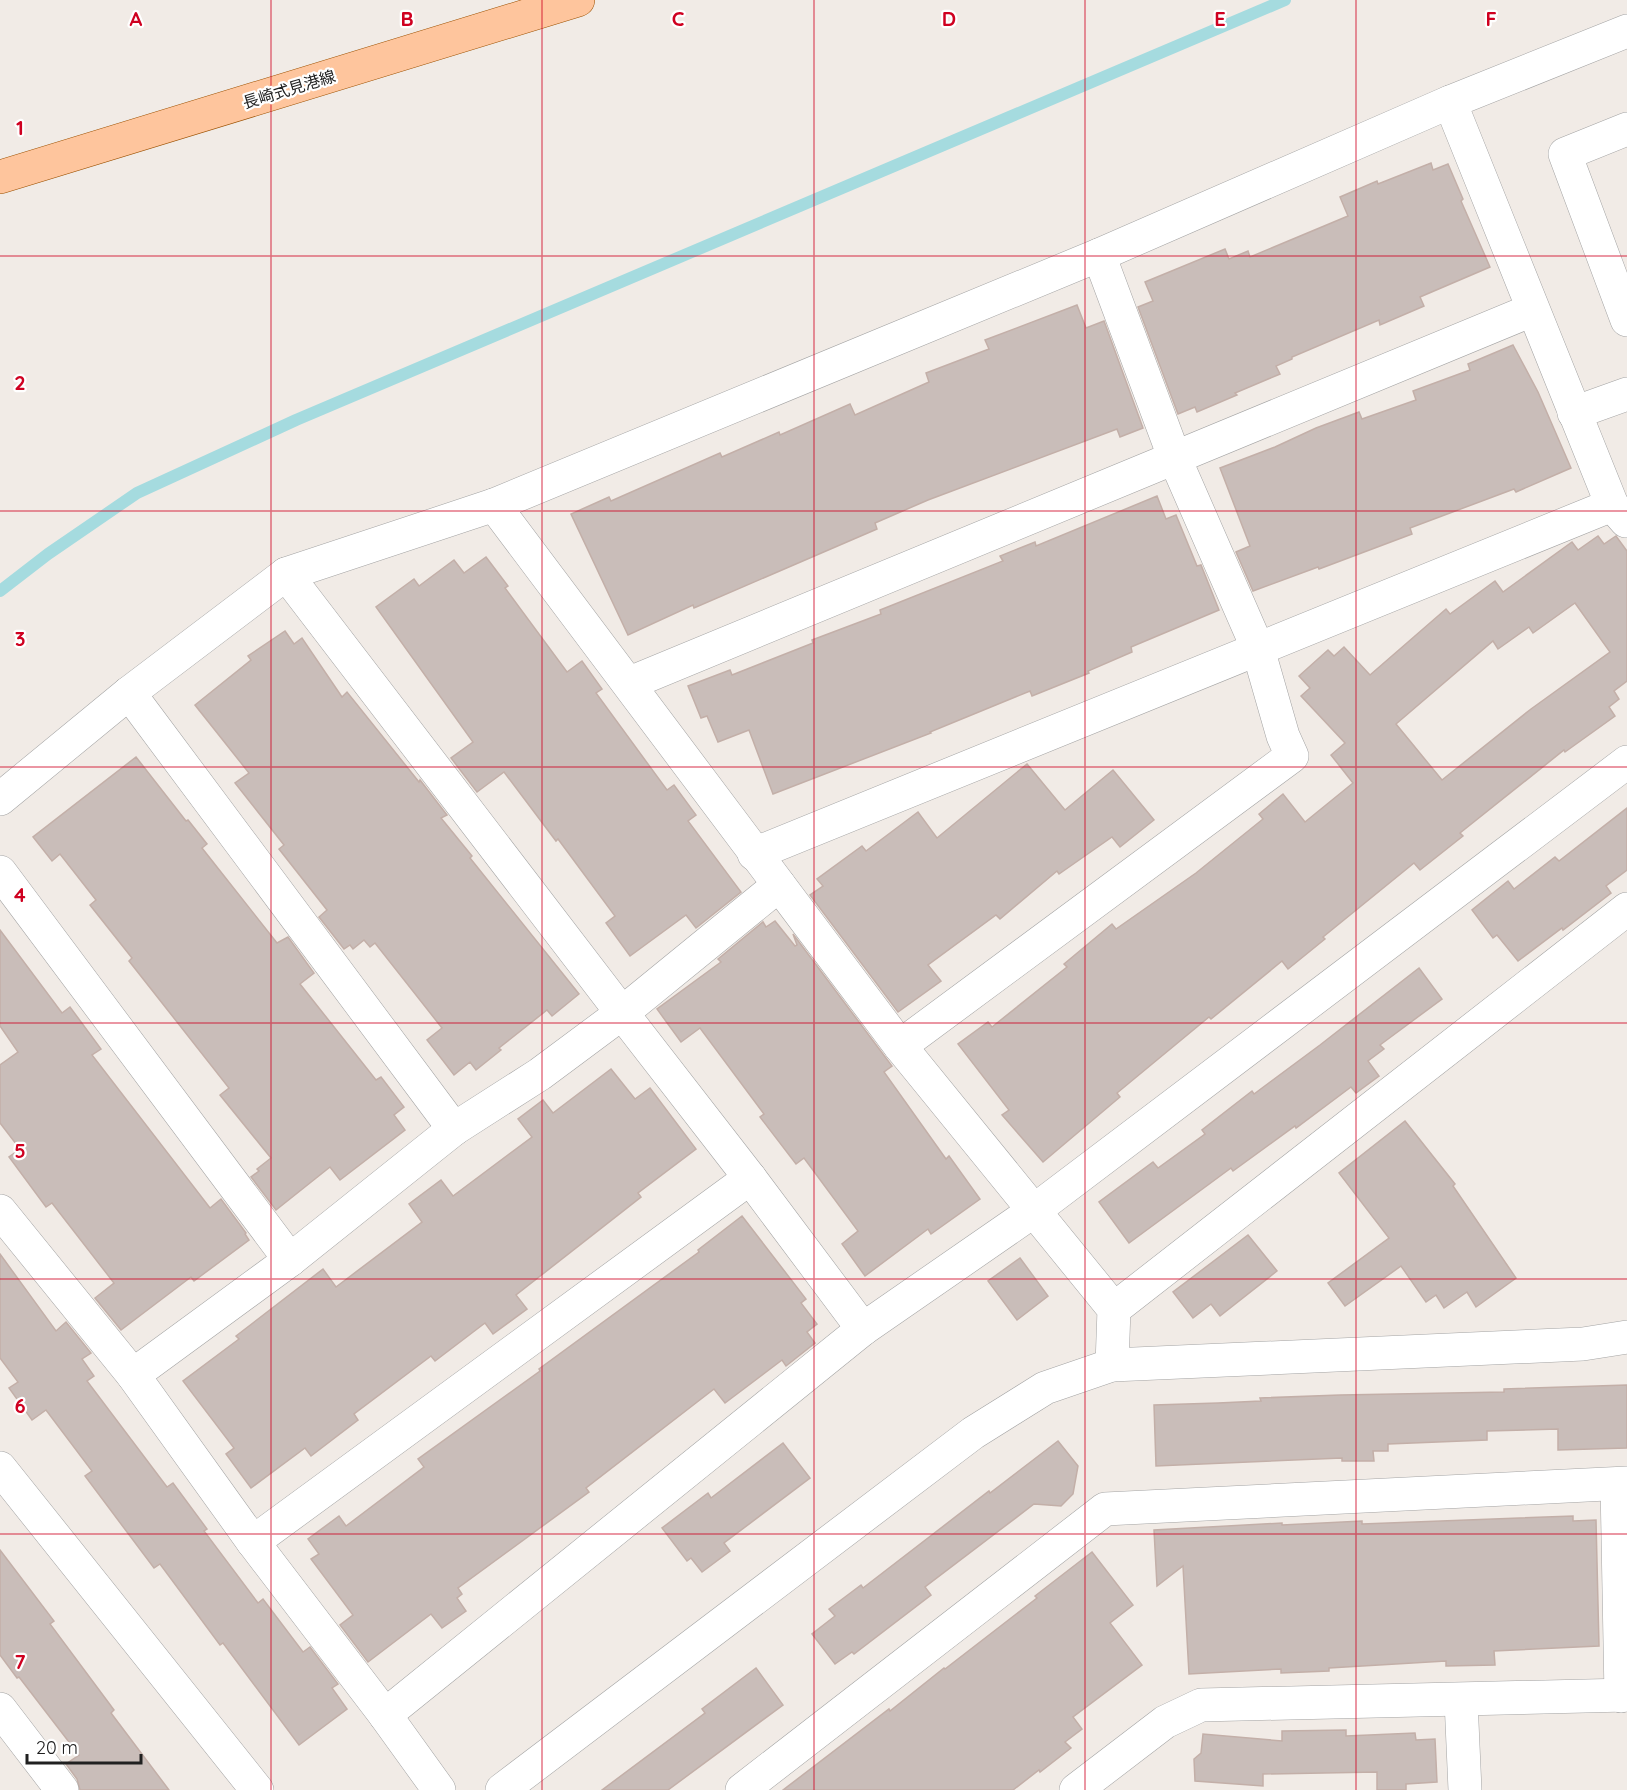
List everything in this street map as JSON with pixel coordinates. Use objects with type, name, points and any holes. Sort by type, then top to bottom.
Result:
[{"type":"main road","name":"長崎式見港線","points":[[0,177],[578,0]]},
{"type":"street","points":[[0,799],[129,693],[286,574],[494,505],[1099,255],[1450,102],[1627,31]]},
{"type":"street","points":[[754,854],[1258,649],[1620,513],[1532,310],[1450,102]]},
{"type":"street","points":[[1627,129],[1565,154],[1627,320]]},
{"type":"street","points":[[900,1046],[1292,756],[1283,736],[1258,649],[1176,459],[1099,255]]},
{"type":"street","points":[[630,683],[1532,310]]},
{"type":"street","points":[[1575,413],[1627,394]]},
{"type":"street","points":[[494,505],[630,683],[754,854],[900,1046],[1114,1309],[1112,1365]]},
{"type":"street","points":[[286,574],[750,1178],[863,1329]]},
{"type":"street","points":[[129,693],[454,1130]]},
{"type":"street","points":[[386,1715],[863,1329],[1035,1210],[1627,762]]},
{"type":"street","points":[[0,872],[290,1260]]},
{"type":"street","points":[[133,1375],[290,1260],[454,1130],[540,1074],[622,1013],[779,885]]},
{"type":"street","points":[[1114,1309],[1627,909]]},
{"type":"street","points":[[253,1542],[750,1178]]},
{"type":"street","points":[[0,1211],[133,1375],[253,1542],[386,1715],[439,1790]]},
{"type":"street","points":[[502,1790],[973,1433],[1045,1388],[1112,1365],[1583,1344],[1627,1337]]},
{"type":"street","points":[[0,1468],[257,1790]]},
{"type":"street","points":[[742,1790],[1105,1509],[1622,1484],[1624,1696],[1201,1705],[1166,1722],[1076,1790]]},
{"type":"street","points":[[1461,1700],[1465,1790]]},
{"type":"street","points":[[0,1709],[62,1790]]},
{"type":"building","points":[[1431,163],[1433,170],[1448,164],[1463,199],[1461,201],[1490,267],[1420,297],[1424,306],[1380,325],[1379,320],[1292,357],[1276,366],[1280,374],[1235,393],[1237,395],[1197,412],[1195,407],[1178,414],[1138,307],[1153,301],[1145,282],[1225,249],[1229,259],[1248,251],[1250,257],[1348,216],[1340,197],[1377,181],[1378,184]]},
{"type":"building","points":[[1077,305],[1086,328],[1104,321],[1143,428],[1120,437],[1117,429],[928,500],[875,523],[877,529],[694,608],[693,605],[628,635],[571,514],[609,497],[611,501],[720,453],[722,457],[779,432],[780,435],[850,404],[855,415],[929,382],[926,373],[989,349],[985,340]]},
{"type":"building","points":[[1513,345],[1538,392],[1571,468],[1516,492],[1514,489],[1410,528],[1412,534],[1253,591],[1236,552],[1250,546],[1220,468],[1359,412],[1362,419],[1416,400],[1413,391],[1470,370],[1468,364]]},
{"type":"building","points":[[1157,496],[1166,519],[1176,515],[1197,566],[1201,565],[1219,610],[1131,647],[1132,652],[1088,671],[1089,673],[1032,696],[1030,691],[931,733],[773,794],[749,730],[718,742],[707,716],[701,718],[688,686],[730,670],[732,675],[813,643],[812,640],[881,614],[880,610],[1003,561],[1000,556],[1035,542],[1036,546]]},
{"type":"building","points":[[1598,536],[1604,544],[1616,536],[1627,551],[1627,681],[1614,691],[1619,699],[1609,707],[1615,716],[1565,752],[1564,750],[1460,833],[1463,836],[1420,870],[1414,863],[1323,937],[1325,939],[1288,969],[1282,961],[1211,1019],[1209,1017],[1117,1093],[1120,1097],[1043,1162],[1002,1115],[1009,1110],[958,1044],[988,1022],[992,1027],[1067,967],[1064,964],[1112,924],[1116,929],[1196,873],[1263,819],[1259,814],[1283,794],[1305,822],[1353,783],[1331,755],[1345,743],[1301,696],[1310,688],[1299,676],[1328,650],[1334,656],[1344,647],[1370,675],[1446,609],[1450,614],[1495,581],[1503,592],[1572,542],[1578,550]],"holes":[[[1575,603],[1610,652],[1531,709],[1442,780],[1396,724],[1493,641],[1498,649],[1529,627],[1533,633]]]},
{"type":"building","points":[[486,557],[508,586],[505,588],[567,672],[582,661],[602,689],[596,693],[667,790],[674,785],[696,815],[688,821],[741,892],[696,928],[686,915],[630,956],[606,923],[615,916],[558,839],[556,841],[504,772],[477,792],[451,758],[473,742],[376,607],[414,579],[419,586],[454,560],[464,573]]},
{"type":"building","points":[[285,631],[294,644],[302,638],[342,697],[347,692],[419,782],[420,780],[447,815],[441,818],[472,856],[470,858],[579,994],[552,1016],[547,1010],[499,1048],[501,1050],[476,1070],[470,1062],[454,1075],[427,1040],[442,1028],[375,943],[370,947],[364,940],[353,949],[350,945],[344,949],[319,917],[327,910],[279,849],[284,845],[235,783],[249,773],[195,705],[251,660],[248,656]]},
{"type":"building","points":[[136,757],[207,844],[202,848],[277,943],[288,937],[314,973],[300,984],[376,1080],[381,1077],[404,1107],[394,1115],[405,1130],[340,1180],[330,1167],[276,1210],[251,1177],[271,1158],[220,1095],[229,1088],[129,961],[132,958],[90,905],[96,900],[60,854],[52,861],[33,837]]},
{"type":"building","points":[[1027,764],[1065,810],[1113,770],[1154,820],[1120,847],[1112,837],[1059,874],[1057,871],[1000,919],[996,915],[928,965],[941,981],[898,1012],[810,895],[823,886],[817,879],[862,846],[866,851],[918,812],[937,838]]},
{"type":"building","points":[[1627,808],[1627,870],[1606,886],[1611,893],[1518,961],[1497,935],[1493,938],[1472,910],[1508,881],[1514,889],[1555,857],[1559,861]]},
{"type":"building","points":[[775,921],[795,946],[797,945],[793,934],[892,1066],[884,1072],[946,1159],[949,1156],[980,1199],[931,1234],[928,1229],[865,1276],[842,1244],[858,1231],[804,1158],[796,1164],[760,1117],[764,1114],[700,1028],[681,1042],[657,1009],[721,962],[718,959],[763,922],[766,927]]},
{"type":"building","points":[[0,930],[62,1013],[70,1007],[101,1049],[92,1055],[210,1208],[221,1199],[249,1240],[194,1281],[191,1277],[121,1330],[95,1298],[114,1283],[52,1203],[46,1207],[9,1157],[20,1149],[0,1123],[0,1065],[18,1052],[0,1026]]},
{"type":"building","points":[[1419,968],[1442,999],[1380,1045],[1384,1049],[1368,1061],[1379,1076],[1356,1093],[1351,1087],[1233,1171],[1231,1168],[1129,1243],[1099,1202],[1153,1162],[1158,1168],[1205,1134],[1202,1130],[1252,1091],[1254,1094]]},
{"type":"building","points":[[611,1069],[635,1099],[650,1088],[696,1149],[638,1193],[641,1197],[516,1295],[527,1309],[493,1334],[485,1323],[435,1361],[431,1356],[354,1414],[358,1420],[311,1456],[305,1448],[251,1488],[226,1454],[234,1448],[183,1381],[239,1339],[236,1336],[323,1269],[336,1287],[422,1222],[409,1204],[441,1180],[453,1196],[532,1137],[518,1119],[543,1100],[553,1113]]},
{"type":"building","points":[[1405,1121],[1455,1184],[1453,1186],[1516,1278],[1476,1307],[1467,1292],[1444,1308],[1436,1295],[1426,1302],[1401,1266],[1345,1306],[1328,1283],[1389,1238],[1339,1173]]},
{"type":"building","points":[[742,1216],[806,1299],[801,1303],[817,1324],[807,1332],[815,1343],[786,1366],[782,1360],[725,1403],[714,1389],[586,1488],[589,1492],[458,1588],[462,1594],[457,1598],[466,1611],[442,1628],[431,1614],[368,1662],[340,1625],[353,1615],[311,1559],[319,1554],[308,1539],[339,1516],[346,1526],[424,1467],[418,1459],[699,1252],[698,1250]]},
{"type":"building","points":[[1248,1235],[1277,1271],[1220,1316],[1211,1304],[1193,1318],[1173,1292]]},
{"type":"building","points":[[0,1254],[56,1331],[66,1322],[91,1353],[82,1359],[94,1376],[87,1381],[167,1487],[173,1483],[207,1529],[204,1531],[258,1603],[263,1599],[303,1652],[310,1647],[338,1684],[332,1688],[347,1709],[299,1745],[223,1643],[220,1645],[160,1564],[154,1568],[85,1476],[92,1471],[46,1410],[32,1420],[9,1388],[18,1382],[0,1358]]},
{"type":"building","points":[[1020,1258],[1048,1296],[1017,1320],[988,1281]]},
{"type":"building","points":[[1627,1385],[1627,1448],[1558,1450],[1558,1429],[1487,1431],[1487,1440],[1388,1444],[1388,1451],[1373,1451],[1374,1461],[1342,1461],[1342,1458],[1156,1466],[1154,1405],[1261,1401],[1260,1398],[1504,1392],[1504,1389]]},
{"type":"building","points":[[1058,1441],[1078,1466],[1073,1494],[1061,1506],[1034,1504],[925,1587],[931,1595],[854,1654],[852,1652],[835,1664],[812,1634],[835,1616],[829,1609],[861,1585],[863,1588]]},
{"type":"building","points":[[783,1443],[810,1478],[724,1543],[730,1551],[702,1572],[691,1558],[687,1561],[662,1528],[708,1493],[711,1498]]},
{"type":"building","points":[[1573,1516],[1573,1521],[1596,1520],[1599,1646],[1494,1651],[1495,1665],[1446,1666],[1446,1661],[1329,1668],[1329,1671],[1281,1673],[1281,1669],[1189,1674],[1183,1566],[1157,1586],[1154,1530],[1282,1523],[1282,1525],[1362,1521],[1362,1524]]},
{"type":"building","points":[[0,1550],[54,1621],[50,1624],[114,1710],[111,1713],[169,1790],[80,1790],[77,1779],[66,1764],[79,1755],[0,1655]]},
{"type":"building","points":[[1092,1552],[1133,1605],[1110,1623],[1142,1665],[1073,1717],[1082,1729],[1065,1742],[1071,1748],[1040,1772],[1039,1770],[1013,1790],[783,1790],[945,1669]]},
{"type":"building","points":[[756,1668],[783,1705],[668,1790],[602,1790],[705,1713],[702,1709]]},
{"type":"building","points":[[1346,1730],[1346,1736],[1415,1733],[1416,1740],[1435,1739],[1437,1782],[1406,1784],[1406,1790],[1377,1790],[1377,1772],[1263,1774],[1263,1786],[1195,1781],[1194,1759],[1201,1753],[1203,1734],[1282,1741],[1282,1731]]},
{"type":"waterway","points":[[0,591],[48,554],[137,493],[296,420],[1285,0]]}]
